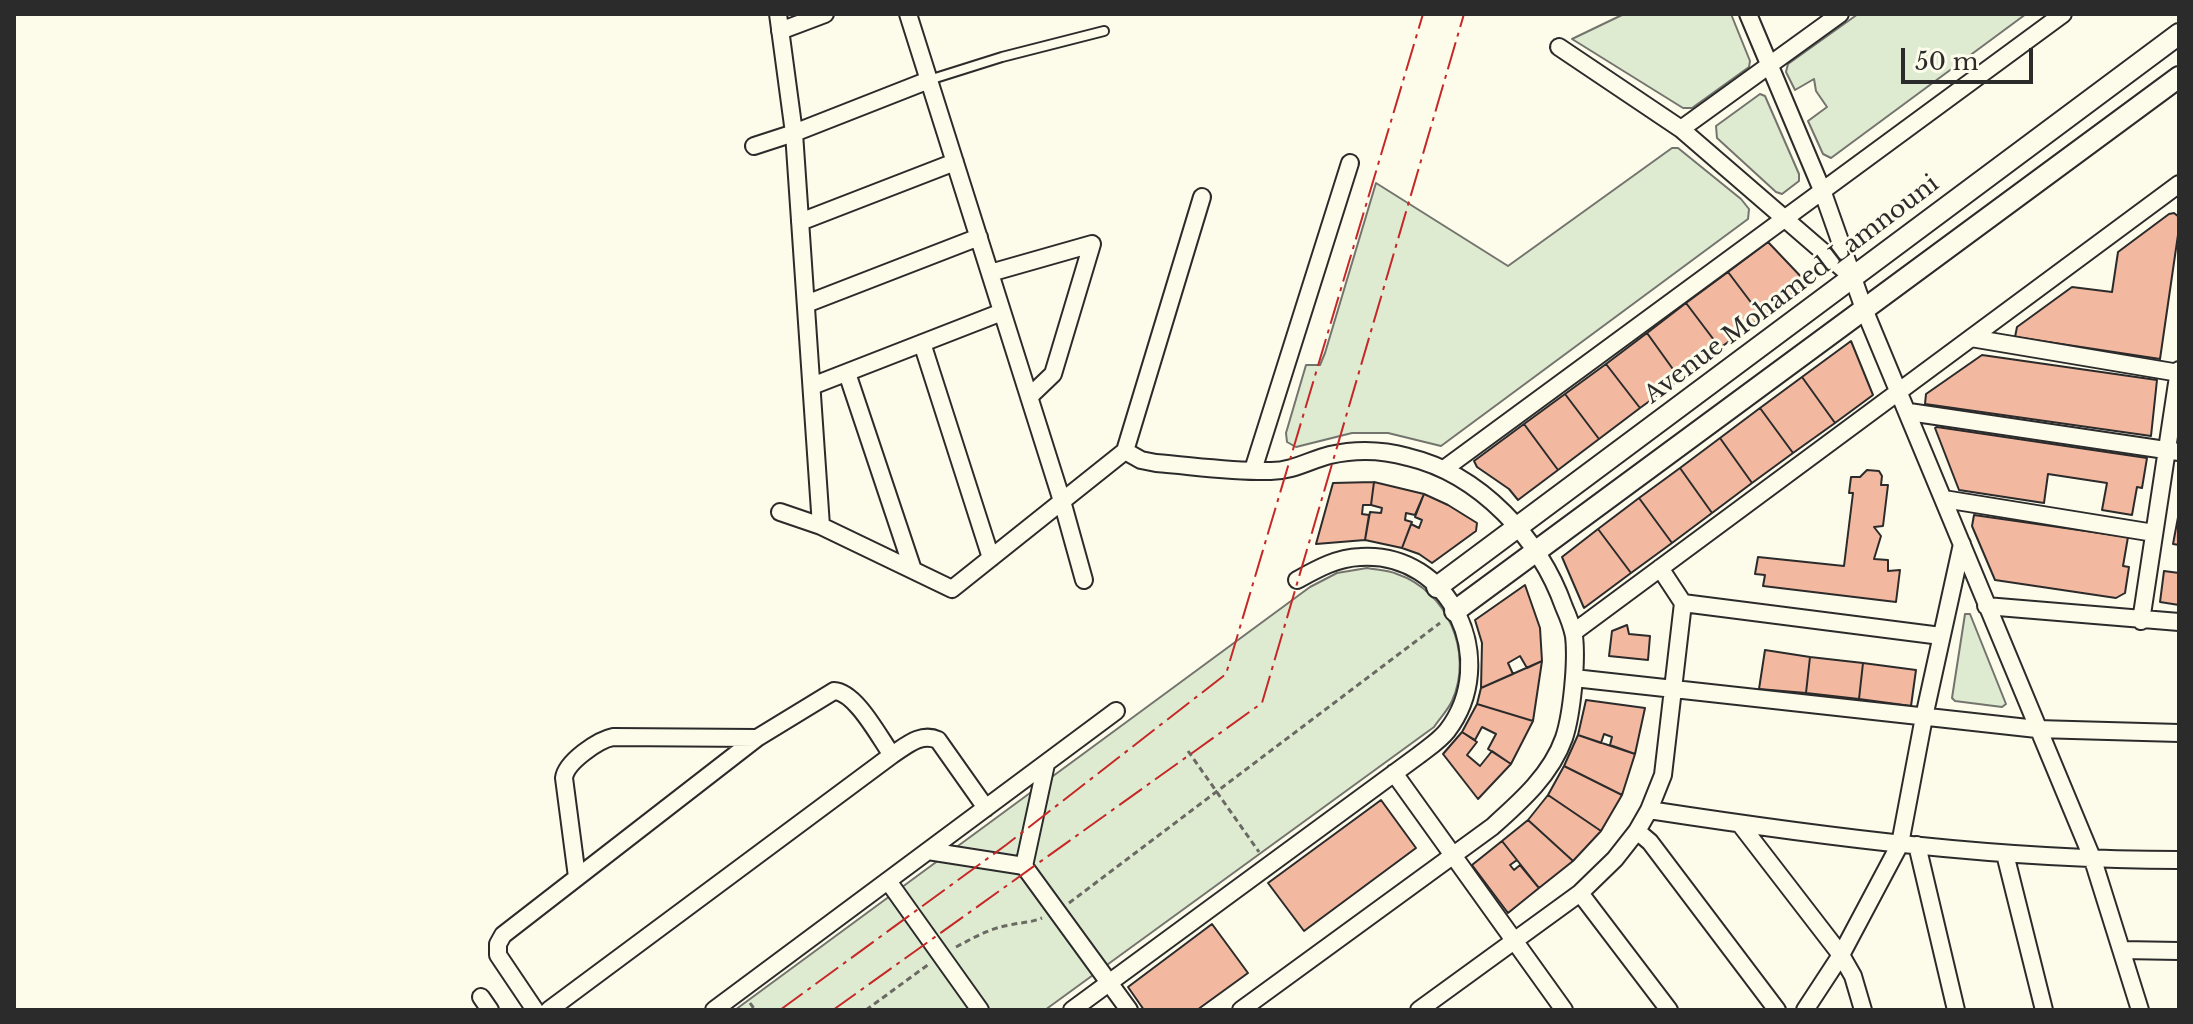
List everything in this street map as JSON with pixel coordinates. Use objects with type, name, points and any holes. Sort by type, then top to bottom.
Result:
[{"type":"street","points":[[821,526],[794,133],[779,22],[825,14]]},
{"type":"street","points":[[908,14],[1062,501],[1084,580]]},
{"type":"street","points":[[1748,14],[1822,190],[1864,309],[2093,860],[2140,1010]]},
{"type":"street","points":[[1681,129],[1840,14]]},
{"type":"street","points":[[1444,469],[2063,14]]},
{"type":"street","name":"Avenue Mohamed Lamnouni","points":[[1437,587],[2179,34]]},
{"type":"street","points":[[1559,47],[1681,129],[1852,277]]},
{"type":"street","points":[[1455,611],[2179,77]]},
{"type":"street","points":[[754,146],[929,80]]},
{"type":"street","points":[[800,222],[955,162]]},
{"type":"street","points":[[1253,470],[1350,163]]},
{"type":"street","points":[[1574,632],[2179,184]]},
{"type":"street","points":[[780,512],[821,526],[952,589],[1125,451],[1202,197]]},
{"type":"street","points":[[806,304],[979,237]]},
{"type":"street","points":[[990,273],[1092,244],[1053,374],[1029,397]]},
{"type":"street","points":[[812,386],[1002,312]]},
{"type":"street","points":[[1971,338],[2179,372],[2173,452],[2154,533],[2141,621]]},
{"type":"street","points":[[922,343],[991,558]]},
{"type":"street","points":[[847,373],[913,570]]},
{"type":"street","points":[[1909,412],[2173,452]]},
{"type":"street","points":[[1125,451],[1141,460],[1156,463],[1282,470],[1330,455],[1378,450],[1411,457],[1444,469],[1490,500],[1536,550],[1554,578],[1574,632],[1574,678],[1564,738],[1550,766],[1527,796],[1492,827],[1241,1010]]},
{"type":"street","points":[[1944,499],[2154,533]]},
{"type":"street","points":[[1805,1010],[1841,955],[1900,844],[1962,544]]},
{"type":"street","points":[[1072,1010],[1419,755],[1446,732],[1464,701],[1471,666],[1466,631],[1450,600],[1425,576],[1395,561],[1361,557],[1327,563],[1297,580]]},
{"type":"street","points":[[1419,1010],[1580,893],[1615,859],[1649,810],[1663,775],[1683,603],[1660,568]]},
{"type":"street","points":[[1683,603],[1941,636]]},
{"type":"street","points":[[1986,606],[2179,622]]},
{"type":"street","points":[[1574,678],[2037,729],[2179,733]]},
{"type":"street","points":[[535,1010],[498,955],[498,944],[503,935],[757,738],[834,691],[839,691],[851,697],[892,755]]},
{"type":"street","points":[[714,1010],[1116,711]]},
{"type":"street","points":[[577,877],[564,778],[571,765],[604,740],[613,737],[757,738]]},
{"type":"street","points":[[549,1010],[892,755],[920,738],[938,740],[986,808]]},
{"type":"street","points":[[1024,866],[1046,764]]},
{"type":"street","points":[[1394,773],[1564,1010]]},
{"type":"street","points":[[1649,810],[1900,844],[2005,854],[2093,860],[2179,860]]},
{"type":"street","points":[[1740,824],[1841,955],[1853,976],[1863,1010]]},
{"type":"street","points":[[1637,831],[1650,842],[1777,1010]]},
{"type":"street","points":[[1917,845],[1956,1010]]},
{"type":"street","points":[[928,851],[1024,866],[1129,1010]]},
{"type":"street","points":[[2005,854],[2044,1010]]},
{"type":"street","points":[[888,881],[980,1010]]},
{"type":"street","points":[[1580,893],[1669,1010]]},
{"type":"street","points":[[2122,950],[2179,951]]},
{"type":"lane","points":[[929,80],[1002,57],[1104,31]]},
{"type":"path","points":[[866,1010],[940,956],[983,933],[1013,924],[1029,924],[1058,912],[1455,611]]},
{"type":"path","points":[[1188,751],[1268,866]]},
{"type":"green space","points":[[1624,14],[1731,14],[1750,61],[1749,67],[1692,108],[1683,108],[1572,39]]},
{"type":"green space","points":[[1858,14],[2026,14],[1831,158],[1823,154],[1808,121],[1827,107],[1816,91],[1814,79],[1795,90],[1786,72],[1788,64]]},
{"type":"green space","points":[[1760,94],[1765,96],[1799,174],[1799,181],[1782,194],[1776,192],[1717,138],[1716,126]]},
{"type":"green space","points":[[1672,148],[1678,148],[1741,199],[1749,209],[1748,219],[1441,446],[1388,433],[1352,433],[1296,447],[1287,442],[1286,433],[1306,365],[1320,365],[1325,353],[1376,183],[1508,266]]},
{"type":"green space","points":[[1367,568],[1394,573],[1415,582],[1430,594],[1452,626],[1460,663],[1458,682],[1446,711],[1434,727],[1045,1010],[735,1010],[1310,587],[1337,573]]},
{"type":"green space","points":[[1965,614],[1970,614],[2006,704],[2002,707],[1955,701],[1952,698]]},
{"type":"building","points":[[2174,213],[2179,217],[2179,228],[2160,359],[2015,337],[2017,327],[2072,287],[2112,292],[2118,252]]},
{"type":"building","points":[[1768,242],[1807,283],[1762,317],[1728,272]]},
{"type":"building","points":[[1728,272],[1762,317],[1720,348],[1686,303]]},
{"type":"building","points":[[1686,303],[1720,348],[1680,379],[1647,333]]},
{"type":"building","points":[[1647,333],[1680,379],[1640,408],[1606,364]]},
{"type":"building","points":[[1851,341],[1873,395],[1835,423],[1802,377]]},
{"type":"building","points":[[1982,355],[2157,380],[2151,436],[1925,404],[1926,394]]},
{"type":"building","points":[[1606,364],[1640,408],[1599,439],[1565,394]]},
{"type":"building","points":[[1802,377],[1835,423],[1793,453],[1760,408]]},
{"type":"building","points":[[1565,394],[1599,439],[1558,470],[1524,424]]},
{"type":"building","points":[[1760,408],[1793,453],[1752,483],[1720,438]]},
{"type":"building","points":[[1524,424],[1558,470],[1518,500],[1509,489],[1477,467],[1474,461]]},
{"type":"building","points":[[1937,427],[2147,458],[2142,488],[2137,487],[2132,515],[2102,510],[2107,483],[2048,474],[2044,503],[1959,490]]},
{"type":"building","points":[[1720,438],[1752,483],[1712,513],[1680,468]]},
{"type":"building","points":[[1680,468],[1712,513],[1672,543],[1639,498]]},
{"type":"building","points":[[1867,470],[1879,471],[1881,485],[1888,485],[1883,526],[1874,527],[1881,536],[1874,559],[1888,560],[1888,571],[1900,570],[1896,602],[1763,586],[1765,575],[1755,574],[1758,557],[1844,566],[1853,493],[1849,493],[1851,477],[1860,477]]},
{"type":"building","points":[[1374,482],[1371,505],[1363,505],[1362,514],[1369,515],[1365,540],[1316,544],[1333,483]]},
{"type":"building","points":[[1374,482],[1424,494],[1415,515],[1406,513],[1405,520],[1412,522],[1402,548],[1365,540],[1370,512],[1381,513],[1382,508],[1371,505]]},
{"type":"building","points":[[1424,494],[1477,523],[1476,531],[1432,563],[1402,548],[1411,524],[1419,528],[1422,520],[1415,517]]},
{"type":"building","points":[[1639,498],[1672,543],[1631,573],[1598,529]]},
{"type":"building","points":[[2179,512],[2179,545],[2173,544]]},
{"type":"building","points":[[1974,515],[2128,537],[2123,566],[2129,567],[2125,593],[2116,598],[1995,580],[1972,526]]},
{"type":"building","points":[[1598,529],[1631,573],[1584,608],[1562,557]]},
{"type":"building","points":[[2164,571],[2179,573],[2179,605],[2160,602]]},
{"type":"building","points":[[1525,585],[1540,628],[1542,661],[1527,668],[1520,656],[1508,663],[1513,674],[1481,688],[1482,643],[1475,620]]},
{"type":"building","points":[[1627,625],[1629,634],[1650,636],[1648,660],[1609,656],[1612,631]]},
{"type":"building","points":[[1765,650],[1810,657],[1806,693],[1759,689]]},
{"type":"building","points":[[1810,657],[1863,663],[1859,699],[1806,693]]},
{"type":"building","points":[[1542,661],[1533,721],[1477,704],[1481,688]]},
{"type":"building","points":[[1863,663],[1916,670],[1911,706],[1859,699]]},
{"type":"building","points":[[1586,700],[1645,708],[1635,754],[1610,745],[1612,737],[1604,734],[1601,743],[1578,735]]},
{"type":"building","points":[[1477,704],[1533,721],[1511,764],[1488,749],[1496,734],[1482,727],[1475,740],[1462,732]]},
{"type":"building","points":[[1462,732],[1477,742],[1467,755],[1480,766],[1492,751],[1511,764],[1478,799],[1443,754]]},
{"type":"building","points":[[1578,735],[1635,754],[1622,795],[1564,766]]},
{"type":"building","points":[[1564,766],[1622,795],[1601,831],[1548,795]]},
{"type":"building","points":[[1548,795],[1601,831],[1573,861],[1528,820]]},
{"type":"building","points":[[1381,800],[1416,848],[1304,931],[1268,883]]},
{"type":"building","points":[[1528,820],[1573,861],[1539,888],[1502,841]]},
{"type":"building","points":[[1502,841],[1517,860],[1510,865],[1514,870],[1520,865],[1539,888],[1508,913],[1472,865]]},
{"type":"building","points":[[1212,924],[1248,973],[1197,1010],[1144,1010],[1128,987]]},
{"type":"power","points":[[780,1010],[1006,845],[1226,674],[1423,14]]},
{"type":"power","points":[[833,1010],[1262,703],[1464,14]]}]
